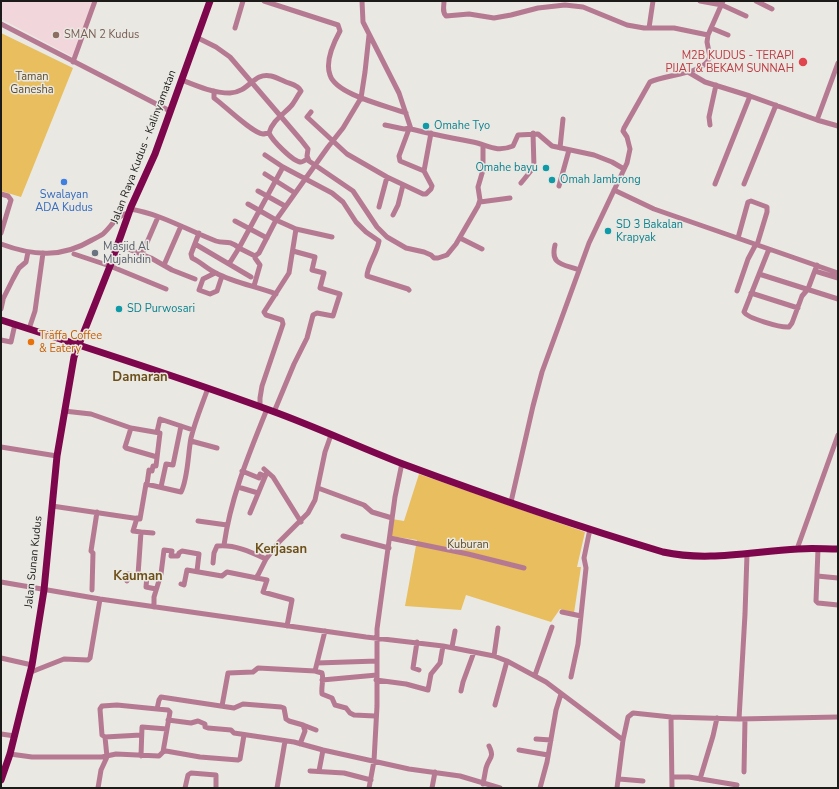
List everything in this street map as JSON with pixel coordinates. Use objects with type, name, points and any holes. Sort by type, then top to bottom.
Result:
[{"type":"main road","name":"Jalan Raya Kudus - Kalinyamatan","points":[[79,344],[130,211],[153,160],[210,1]]},
{"type":"main road","points":[[1,320],[79,344],[267,409],[402,464],[510,502],[590,529],[672,554],[726,556],[797,549],[838,549]]},
{"type":"main road","name":"Jalan Sunan Kudus","points":[[1,780],[15,736],[32,668],[44,590],[57,456],[71,370],[79,344]]},
{"type":"street","points":[[73,62],[95,1]]},
{"type":"street","points":[[235,28],[243,1]]},
{"type":"street","points":[[264,1],[338,25],[340,31],[334,43],[329,61],[330,76],[339,87],[361,98],[406,113]]},
{"type":"street","points":[[311,112],[307,117],[346,154],[387,178],[423,194],[431,190],[432,183],[424,171],[400,161],[399,156],[410,128],[399,93],[362,19],[362,1]]},
{"type":"street","points":[[444,1],[444,14],[451,17],[469,14],[494,18],[538,8],[565,5],[584,8],[627,26],[674,28],[708,35]]},
{"type":"street","points":[[584,8],[585,1]]},
{"type":"street","points":[[649,28],[653,1]]},
{"type":"street","points":[[700,1],[723,3],[746,16]]},
{"type":"street","points":[[756,1],[772,9]]},
{"type":"street","points":[[510,502],[532,406],[540,379],[589,243],[627,163],[630,149],[627,137],[623,131],[624,128],[650,82],[688,72],[710,60],[707,42],[708,35],[723,3]]},
{"type":"street","points":[[1,24],[170,111]]},
{"type":"street","points":[[711,28],[728,35]]},
{"type":"street","points":[[254,286],[260,265],[255,258],[276,220],[343,128],[361,98],[369,34]]},
{"type":"street","points":[[198,38],[216,47],[230,58],[306,146],[308,149],[307,159]]},
{"type":"street","points":[[817,120],[838,63]]},
{"type":"street","points":[[688,72],[701,80],[838,126]]},
{"type":"street","points":[[182,80],[214,92],[229,93],[238,92],[258,77],[266,76],[272,76],[297,86],[301,91],[292,104],[272,126],[269,133]]},
{"type":"street","points":[[710,125],[709,117],[716,85]]},
{"type":"street","points":[[214,92],[214,98],[256,132],[263,134],[269,133]]},
{"type":"street","points":[[715,184],[750,96]]},
{"type":"street","points":[[744,184],[776,105]]},
{"type":"street","points":[[560,148],[562,119]]},
{"type":"street","points":[[385,125],[397,129],[410,128],[493,148],[510,147],[518,135],[533,133],[541,135],[549,144],[560,148],[589,153],[624,170]]},
{"type":"street","points":[[269,133],[284,150],[297,160],[302,162],[307,159]]},
{"type":"street","points":[[424,171],[431,133]]},
{"type":"street","points":[[521,183],[534,167],[533,133]]},
{"type":"street","points":[[307,159],[353,191],[377,227],[387,237],[400,245],[424,252],[434,258],[438,258],[446,255],[460,238],[480,202],[478,187],[483,170],[483,145]]},
{"type":"street","points":[[559,186],[569,150]]},
{"type":"street","points":[[265,155],[283,167],[332,193],[343,203],[366,232],[379,240],[368,268],[367,276],[409,290]]},
{"type":"street","points":[[230,264],[283,167]]},
{"type":"street","points":[[265,174],[295,193]]},
{"type":"street","points":[[379,207],[387,178]]},
{"type":"street","points":[[393,215],[398,205],[403,185]]},
{"type":"street","points":[[614,190],[654,209],[838,273]]},
{"type":"street","points":[[258,191],[285,206]]},
{"type":"street","points":[[1,194],[8,196],[11,200],[1,233]]},
{"type":"street","points":[[480,202],[510,198]]},
{"type":"street","points":[[737,291],[748,259],[757,245],[767,212],[767,207],[751,201],[748,202],[738,238]]},
{"type":"street","points":[[248,204],[276,220],[296,229],[332,237]]},
{"type":"street","points":[[1,244],[28,252],[43,253],[65,251],[84,245],[103,234],[121,216],[130,211],[147,212],[217,241],[230,242],[256,256]]},
{"type":"street","points":[[142,254],[158,217]]},
{"type":"street","points":[[235,221],[267,238]]},
{"type":"street","points":[[164,265],[181,226]]},
{"type":"street","points":[[267,409],[260,398],[262,386],[282,320],[264,313],[289,273],[296,229]]},
{"type":"street","points":[[199,234],[191,256],[215,273],[276,294]]},
{"type":"street","points":[[460,238],[482,249]]},
{"type":"street","points":[[195,244],[251,277]]},
{"type":"street","points":[[118,245],[142,254],[195,279]]},
{"type":"street","points":[[555,245],[553,257],[556,261],[579,270]]},
{"type":"street","points":[[769,249],[744,312],[745,314],[763,321],[789,327],[792,323],[802,296],[808,289],[817,265]]},
{"type":"street","points":[[224,545],[227,526],[242,471],[267,409],[292,370],[307,338],[313,315],[317,313],[333,316],[340,294],[320,288],[324,273],[312,270],[315,257],[293,251]]},
{"type":"street","points":[[1,309],[2,298],[19,268],[26,262],[28,252]]},
{"type":"street","points":[[29,329],[35,311],[43,253]]},
{"type":"street","points":[[74,254],[110,266],[166,289]]},
{"type":"street","points":[[815,270],[838,278]]},
{"type":"street","points":[[215,273],[204,279],[199,290],[210,294],[217,291],[222,276]]},
{"type":"street","points":[[759,274],[838,299]]},
{"type":"street","points":[[751,293],[798,308]]},
{"type":"street","points":[[1,340],[10,342],[15,324]]},
{"type":"street","points":[[147,484],[182,492],[193,430],[208,388]]},
{"type":"street","points":[[64,411],[91,414],[131,428],[160,433],[156,466],[153,466],[152,471],[149,470],[141,518],[138,518],[133,531],[153,533]]},
{"type":"street","points":[[157,432],[160,419],[193,430]]},
{"type":"street","points":[[162,487],[166,464],[173,465],[181,426]]},
{"type":"street","points":[[131,428],[126,448],[157,457]]},
{"type":"street","points":[[256,578],[266,559],[279,542],[301,522],[315,500],[325,452],[331,435]]},
{"type":"street","points":[[797,549],[838,435]]},
{"type":"street","points":[[191,441],[217,448]]},
{"type":"street","points":[[1,447],[57,456]]},
{"type":"street","points":[[369,788],[374,761],[377,638],[395,497],[402,464]]},
{"type":"street","points":[[242,471],[259,478],[260,474],[265,472]]},
{"type":"street","points":[[250,513],[265,472]]},
{"type":"street","points":[[265,472],[273,477],[301,522]]},
{"type":"street","points":[[238,487],[258,493]]},
{"type":"street","points":[[318,488],[364,505],[372,512],[392,518]]},
{"type":"street","points":[[52,506],[138,518]]},
{"type":"street","points":[[92,590],[92,551],[97,512]]},
{"type":"street","points":[[198,521],[227,526]]},
{"type":"street","points":[[571,677],[578,644],[586,568],[584,558],[590,529]]},
{"type":"street","points":[[138,575],[140,532]]},
{"type":"street","points":[[343,536],[388,548]]},
{"type":"street","points":[[390,538],[468,554],[524,568]]},
{"type":"street","points":[[213,563],[214,553],[217,546],[224,545],[246,550],[266,559]]},
{"type":"street","points":[[154,607],[154,597],[161,574],[165,547],[172,551],[172,556],[178,556],[182,551],[199,554],[197,571]]},
{"type":"street","points":[[818,548],[816,602],[838,605]]},
{"type":"street","points":[[744,772],[742,719],[747,554]]},
{"type":"street","points":[[181,584],[184,584],[187,570],[222,576],[227,572],[267,580],[263,592],[292,600],[287,626]]},
{"type":"street","points":[[127,581],[128,574],[147,576],[146,587],[156,589]]},
{"type":"street","points":[[817,576],[838,578]]},
{"type":"street","points":[[1,582],[154,607],[452,647],[494,656],[535,675],[623,740]]},
{"type":"street","points":[[1,658],[32,668],[64,659],[88,660],[90,658],[100,599]]},
{"type":"street","points":[[562,612],[581,616]]},
{"type":"street","points":[[535,675],[552,627]]},
{"type":"street","points":[[494,656],[498,628]]},
{"type":"street","points":[[316,671],[326,631]]},
{"type":"street","points":[[452,647],[455,632]]},
{"type":"street","points":[[417,642],[413,668],[419,670]]},
{"type":"street","points":[[322,680],[377,678],[428,690],[431,674],[440,663],[443,646]]},
{"type":"street","points":[[461,691],[474,652]]},
{"type":"street","points":[[317,663],[377,661]]},
{"type":"street","points":[[495,706],[507,661]]},
{"type":"street","points":[[222,706],[228,674],[253,672],[258,668],[316,671],[322,673],[322,694],[332,698],[335,705],[346,708],[354,715],[375,716]]},
{"type":"street","points":[[540,788],[548,755],[556,710],[561,694]]},
{"type":"street","points":[[157,709],[161,697],[234,708],[243,704],[283,707],[286,718],[289,721],[316,730]]},
{"type":"street","points":[[10,754],[32,757],[107,757],[116,754],[158,756],[163,752],[169,711],[102,706],[100,709],[102,735],[105,737],[107,757],[101,770],[98,788]]},
{"type":"street","points":[[617,788],[623,740],[630,714],[637,713],[671,717],[742,719],[838,717]]},
{"type":"street","points":[[671,717],[672,788]]},
{"type":"street","points":[[700,779],[717,718]]},
{"type":"street","points":[[168,720],[191,723],[201,722],[208,728],[231,730],[234,733],[244,735],[284,740],[409,769],[460,776],[494,788],[500,788]]},
{"type":"street","points":[[141,756],[141,728],[143,726],[167,729]]},
{"type":"street","points":[[300,744],[305,731],[304,726]]},
{"type":"street","points":[[1,734],[15,736]]},
{"type":"street","points":[[105,737],[141,735]]},
{"type":"street","points":[[163,752],[238,760],[240,759],[242,753],[244,735]]},
{"type":"street","points":[[536,738],[550,740]]},
{"type":"street","points":[[277,788],[284,740]]},
{"type":"street","points":[[483,784],[486,767],[492,757],[492,752],[489,746]]},
{"type":"street","points":[[319,771],[323,750]]},
{"type":"street","points":[[519,750],[548,755]]},
{"type":"street","points":[[310,772],[319,771],[344,773],[371,780]]},
{"type":"street","points":[[432,788],[435,772]]},
{"type":"street","points":[[185,788],[188,775],[191,773],[216,775],[216,788]]},
{"type":"street","points":[[672,777],[700,779],[737,785]]},
{"type":"street","points":[[619,779],[643,781]]},
{"type":"shaded area","name":"SMAN 2 Kudus","points":[[1,1],[94,1],[73,57],[1,19]]},
{"type":"green space","name":"Taman Ganesha","points":[[1,33],[73,68],[21,197],[1,191]]},
{"type":"green space","name":"Kuburan","points":[[419,474],[585,532],[577,567],[581,567],[574,613],[560,609],[551,622],[466,595],[461,610],[405,606],[417,540],[390,536],[392,519],[404,521]]},
{"type":"place","name":"SMAN 2 Kudus","points":[[56,35]]},
{"type":"place","name":"M2B KUDUS - TERAPI PIJAT & BEKAM SUNNAH","points":[[803,62]]},
{"type":"place","name":"Omahe Tyo","points":[[426,126]]},
{"type":"place","name":"Omahe bayu","points":[[546,168]]},
{"type":"place","name":"Omah Jambrong","points":[[552,180]]},
{"type":"place","name":"Swalayan ADA Kudus","points":[[64,182]]},
{"type":"place","name":"SD 3 Bakalan Krapyak","points":[[608,231]]},
{"type":"place","name":"Masjid Al Mujahidin","points":[[95,253]]},
{"type":"place","name":"SD Purwosari","points":[[119,309]]},
{"type":"place","name":"Träffa Coffee & Eatery","points":[[31,342]]},
{"type":"district","name":"Damaran","points":[[140,378]]},
{"type":"district","name":"Kerjasan","points":[[281,550]]},
{"type":"district","name":"Kauman","points":[[138,577]]}]
